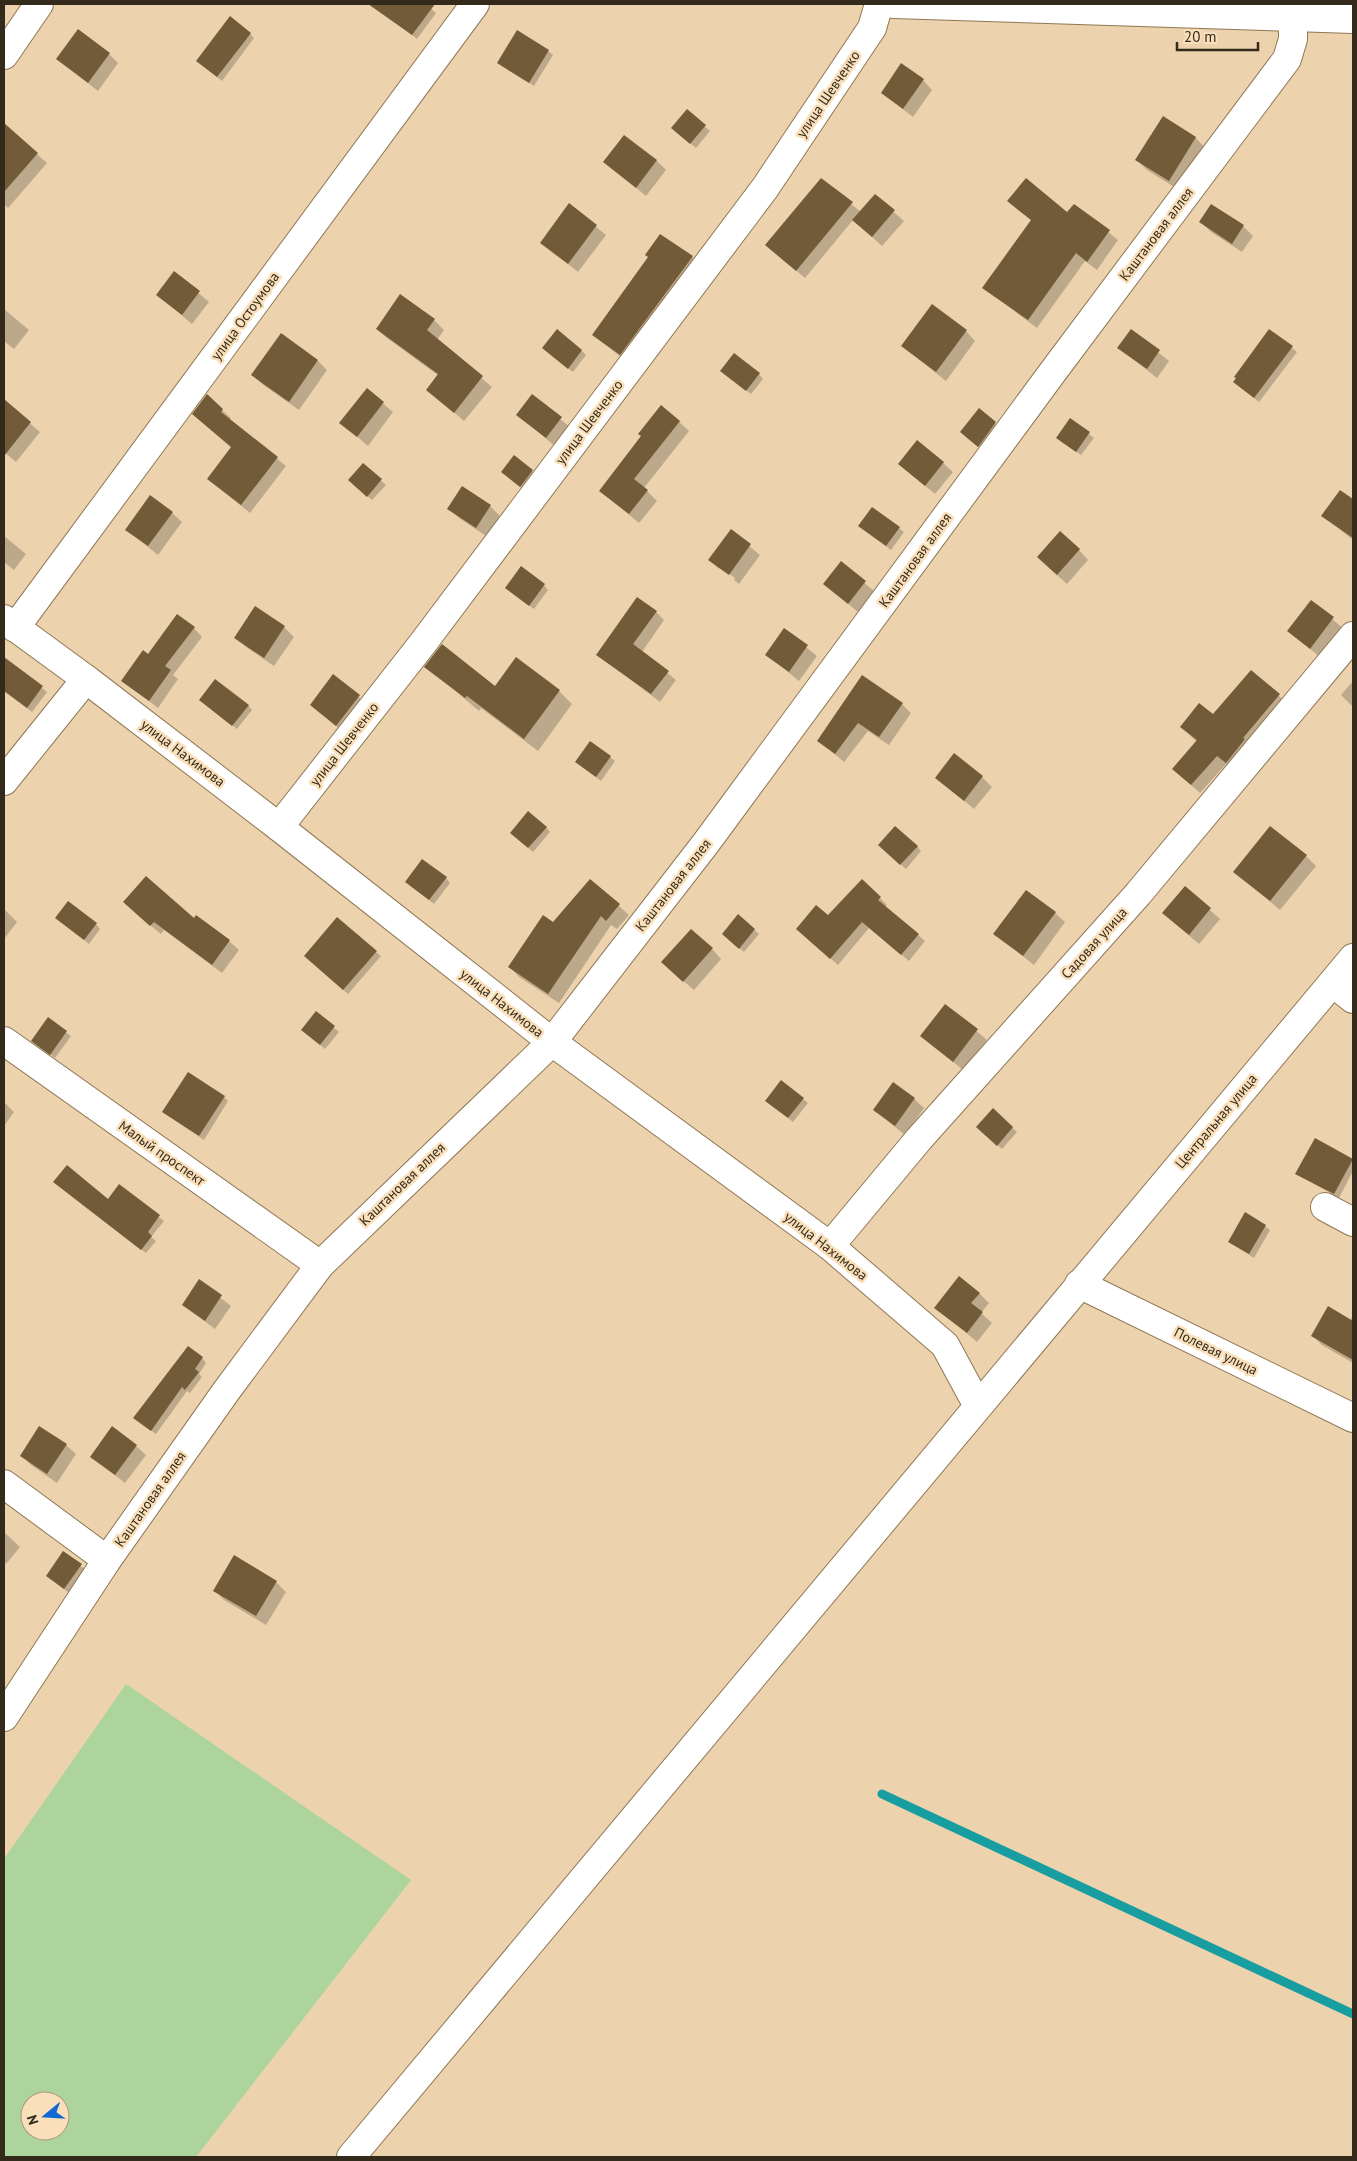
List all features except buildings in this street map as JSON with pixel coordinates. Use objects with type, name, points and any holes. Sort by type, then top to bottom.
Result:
[{"type":"street","points":[[4,55],[39,4]]},
{"type":"street","name":"улица Остоумова","points":[[10,623],[474,4]]},
{"type":"street","name":"улица Шевченко","points":[[279,827],[422,644],[765,188],[872,28],[879,4]]},
{"type":"street","points":[[892,4],[1353,19]]},
{"type":"street","name":"Каштановая аллея","points":[[4,1717],[107,1560],[227,1390],[320,1265],[552,1042],[706,843],[1287,59],[1293,39],[1293,16]]},
{"type":"street","name":"улица Нахимова","points":[[10,623],[279,827],[552,1042],[830,1246],[945,1345],[978,1406]]},
{"type":"street","name":"Садовая улица","points":[[830,1246],[918,1139],[1138,894],[1353,636]]},
{"type":"street","points":[[4,781],[86,679]]},
{"type":"street","name":"Центральная улица","points":[[351,2157],[1079,1284],[1343,991],[1353,958]]},
{"type":"street","name":"Малый проспект","points":[[4,1041],[320,1265]]},
{"type":"street","points":[[1324,1207],[1353,1222]]},
{"type":"street","name":"Полевая улица","points":[[1079,1284],[1353,1418]]},
{"type":"street","points":[[4,1484],[107,1560]]},
{"type":"green space","points":[[126,1684],[411,1880],[196,2157],[4,2157],[4,1859]]},
{"type":"waterway","points":[[882,1794],[1353,2014]]}]
